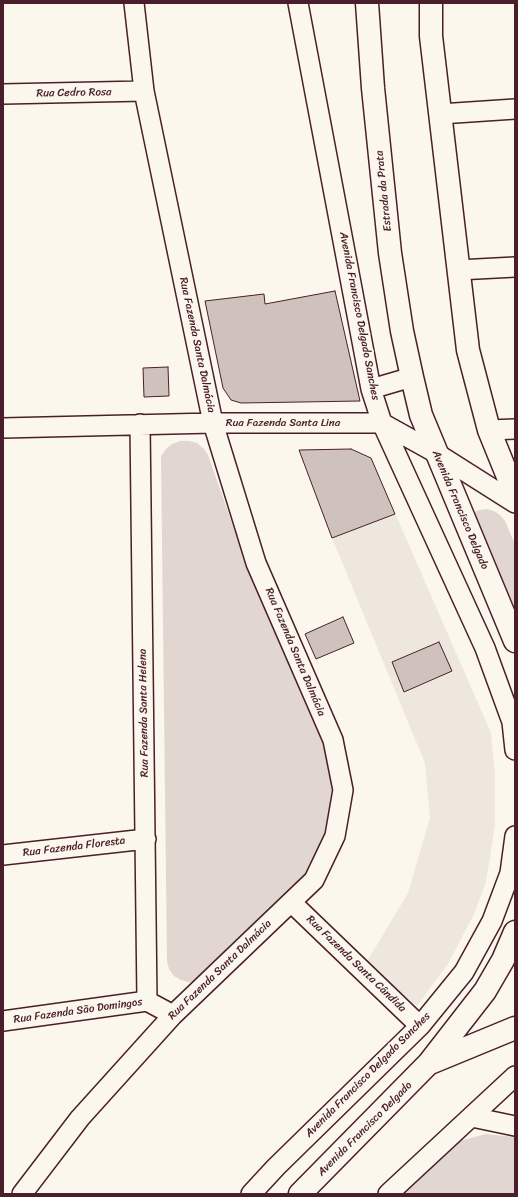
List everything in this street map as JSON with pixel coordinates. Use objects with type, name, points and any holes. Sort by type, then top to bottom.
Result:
[{"type":"main road","name":"Estrada da Prata","points":[[367,3],[373,88],[390,253],[402,331],[412,377]]},
{"type":"main road","points":[[431,3],[431,36],[468,350],[489,430],[515,494]]},
{"type":"main road","name":"Avenida Francisco Delgado","points":[[412,377],[421,415],[515,641]]},
{"type":"main road","name":"Avenida Francisco Delgado","points":[[300,1194],[429,1063],[485,991],[503,960],[512,939]]},
{"type":"main road","points":[[512,939],[515,973]]},
{"type":"main road","name":"Avenida Francisco Delgado","points":[[429,1063],[515,1028]]},
{"type":"street","name":"Rua Fazenda Santa Dalmácia","points":[[22,1194],[80,1118],[173,1015],[314,880],[335,836],[343,790],[333,740],[256,563],[213,423],[144,91],[134,3]]},
{"type":"street","name":"Avenida Francisco Delgado Sanches","points":[[298,3],[371,389],[382,423],[485,648],[512,722],[515,750]]},
{"type":"street","name":"Rua Cedro Rosa","points":[[3,94],[144,91]]},
{"type":"street","points":[[440,114],[515,109]]},
{"type":"street","points":[[458,270],[515,267]]},
{"type":"street","points":[[371,389],[412,377]]},
{"type":"street","name":"Rua Fazenda Santa Lina","points":[[3,428],[213,423],[382,423],[436,452],[515,503]]},
{"type":"street","name":"Rua Fazenda Santa Helena","points":[[140,424],[147,1001]]},
{"type":"street","points":[[489,430],[515,429]]},
{"type":"street","name":"Avenida Francisco Delgado Sanches","points":[[251,1194],[276,1167],[420,1026],[464,972],[492,921],[510,873],[515,836]]},
{"type":"street","name":"Rua Fazenda Floresta","points":[[3,855],[146,839]]},
{"type":"street","name":"Rua Fazenda Santa Cândida","points":[[291,902],[420,1026]]},
{"type":"street","name":"Rua Fazenda São Domingos","points":[[3,1021],[147,1001],[173,1015]]},
{"type":"street","points":[[388,1194],[515,1076]]},
{"type":"street","points":[[472,1117],[515,1126]]},
{"type":"shaded area","points":[[180,441],[197,443],[208,455],[254,585],[329,748],[334,800],[323,850],[292,891],[197,982],[188,982],[174,976],[169,969],[167,961],[161,456],[172,444]]},
{"type":"shaded area","points":[[351,449],[371,458],[491,733],[495,776],[495,825],[486,882],[474,914],[448,964],[417,1006],[366,963],[408,893],[430,818],[425,763],[332,538],[299,450]]},
{"type":"shaded area","points":[[486,509],[494,511],[505,521],[515,544],[515,608],[472,513]]},
{"type":"shaded area","points":[[486,1134],[515,1137],[515,1194],[401,1194],[452,1143]]},
{"type":"building","points":[[335,291],[360,401],[241,403],[231,400],[223,388],[205,301],[264,294],[265,304]]},
{"type":"building","points":[[168,367],[169,396],[144,397],[143,368]]},
{"type":"building","points":[[351,449],[371,458],[395,514],[332,538],[299,450]]},
{"type":"building","points":[[343,617],[354,643],[316,659],[305,634]]},
{"type":"building","points":[[439,642],[452,671],[404,692],[392,662]]}]
